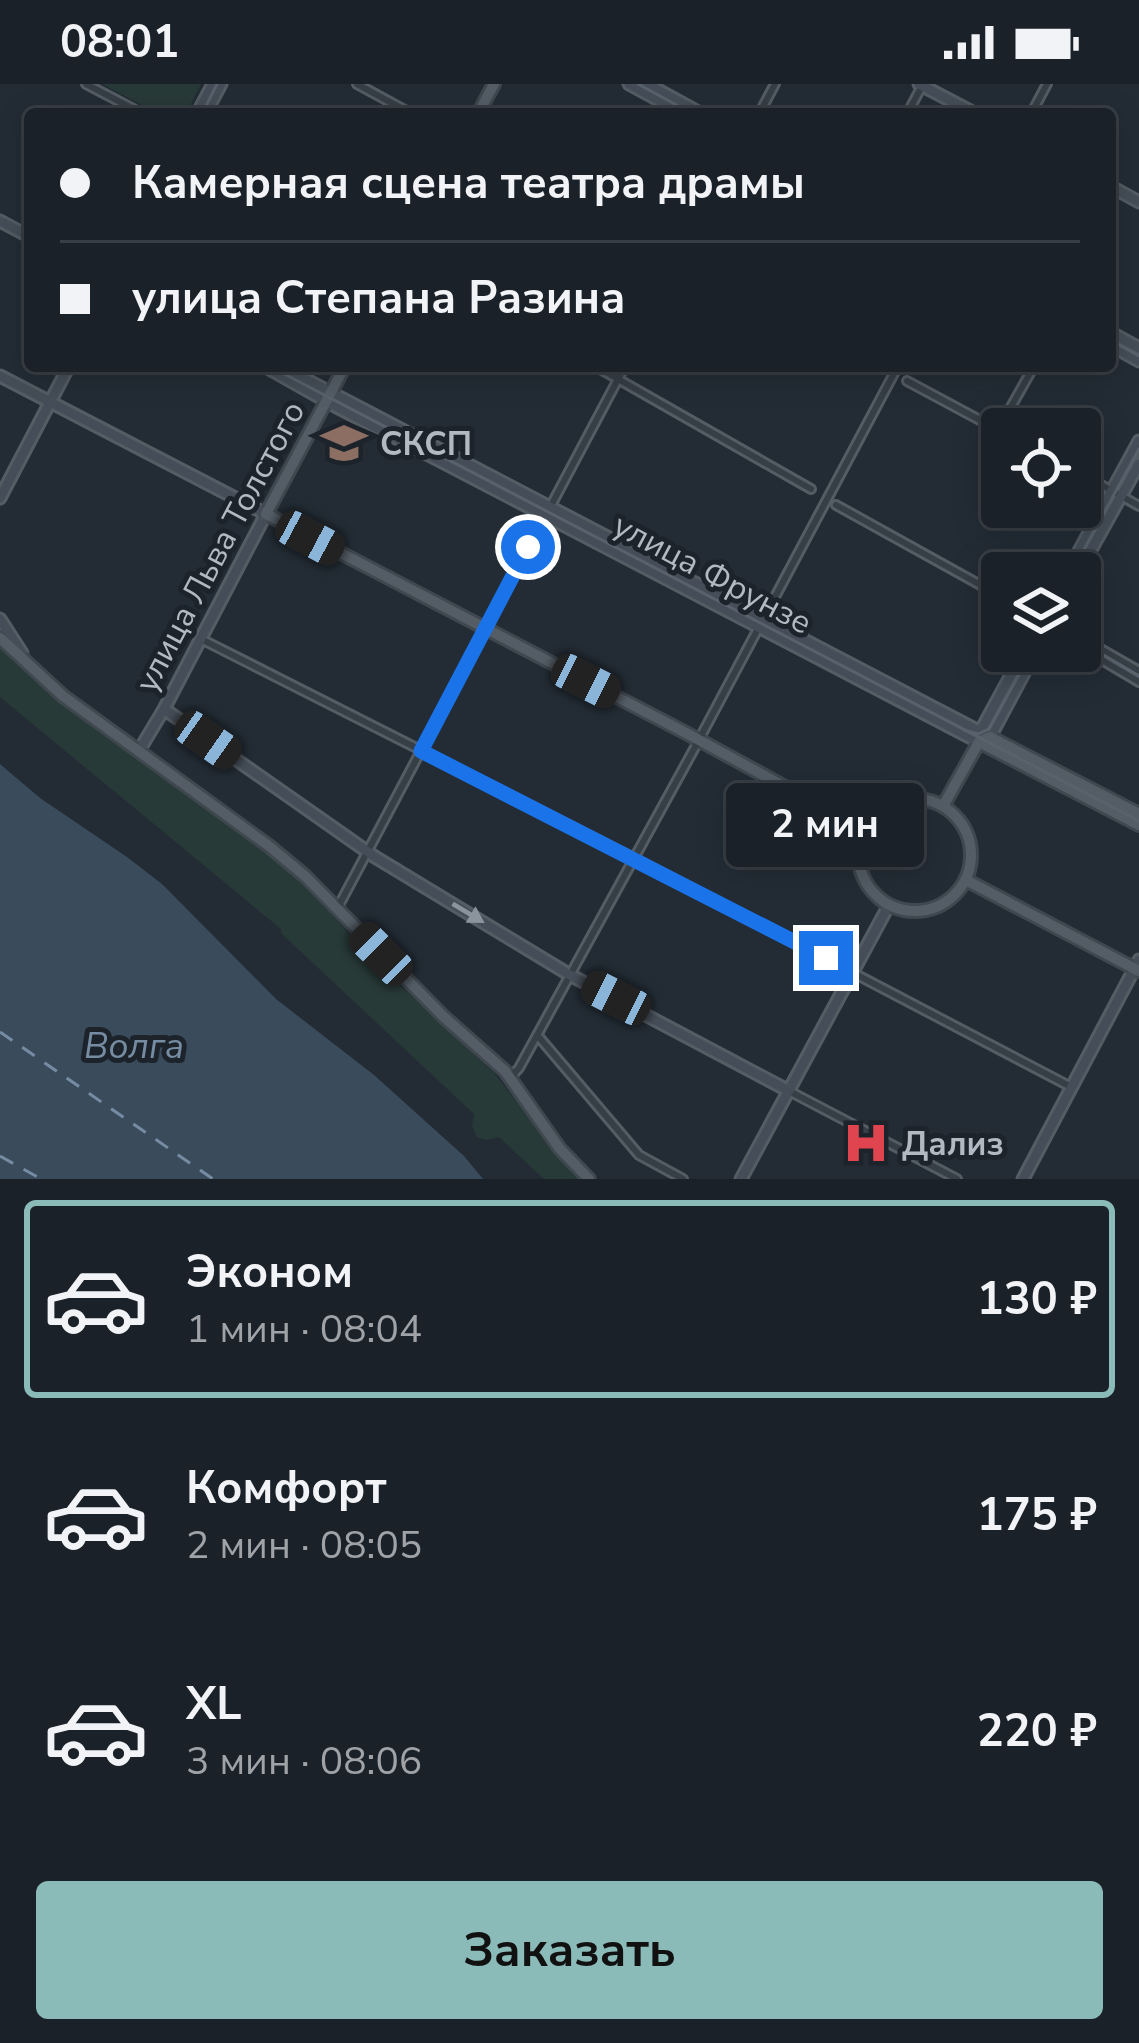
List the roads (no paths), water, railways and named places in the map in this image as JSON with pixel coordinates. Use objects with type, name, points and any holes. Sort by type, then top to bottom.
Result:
[{"type":"main road","points":[[629,84],[673,108]]},
{"type":"main road","points":[[647,84],[691,108]]},
{"type":"main road","points":[[921,85],[965,108]]},
{"type":"main road","points":[[0,498],[66,372]]},
{"type":"main road","name":"улица Фрунзе","points":[[276,372],[1139,814]]},
{"type":"main road","name":"улица Фрунзе","points":[[289,372],[328,397]]},
{"type":"main road","name":"улица Льва Толстого","points":[[140,749],[342,372]]},
{"type":"main road","points":[[0,376],[700,737],[864,830]]},
{"type":"main road","points":[[1088,552],[1139,441]]},
{"type":"main road","points":[[1080,552],[1139,464]]},
{"type":"main road","points":[[0,619],[28,663]]},
{"type":"main road","points":[[0,638],[63,696],[279,854],[510,1078],[560,1149],[589,1179]]},
{"type":"main road","points":[[983,737],[1014,672]]},
{"type":"main road","points":[[943,806],[1023,672]]},
{"type":"main road","points":[[164,709],[368,852],[570,975],[789,1090]]},
{"type":"main road","name":"улица Фрунзе","points":[[983,737],[1139,825]]},
{"type":"main road","points":[[921,799],[943,806],[957,816],[968,835],[972,854],[966,880],[954,896],[930,909],[889,905],[861,872],[859,849],[864,830],[875,815],[898,801],[921,799]]},
{"type":"main road","points":[[966,880],[1138,967],[1023,1179]]},
{"type":"main road","points":[[741,1179],[889,905]]},
{"type":"street","points":[[86,84],[132,108]]},
{"type":"street","points":[[357,84],[401,108]]},
{"type":"street","points":[[606,372],[811,489]]},
{"type":"street","points":[[337,909],[622,372]]},
{"type":"street","points":[[510,1078],[700,737],[895,372]]},
{"type":"street","points":[[1012,408],[1031,372]]},
{"type":"street","points":[[907,381],[981,421]]},
{"type":"street","points":[[1101,485],[1139,506]]},
{"type":"street","points":[[836,505],[981,585]]},
{"type":"street","points":[[201,639],[1072,1087]]},
{"type":"street","points":[[1101,649],[1139,671]]},
{"type":"street","points":[[1101,659],[1139,682]]},
{"type":"street","points":[[537,1035],[639,1155],[683,1179]]},
{"type":"street","points":[[789,1090],[957,1179]]},
{"type":"water","name":"Волга","points":[[0,764],[162,884],[276,999],[374,1075],[483,1179],[0,1179]]},
{"type":"tram line","points":[[205,108],[217,84]]},
{"type":"tram line","points":[[638,84],[682,108]]},
{"type":"tram line","points":[[1116,343],[1139,356]]},
{"type":"tram line","points":[[280,372],[1139,821]]},
{"type":"tram line","points":[[1083,552],[1139,449]]},
{"type":"tram line","points":[[1101,653],[1139,676]]},
{"type":"tram line","points":[[964,730],[978,734],[989,729],[1020,672]]},
{"type":"place","name":"СКСП","points":[[344,443]]},
{"type":"place","name":"Дализ","points":[[866,1143]]}]
